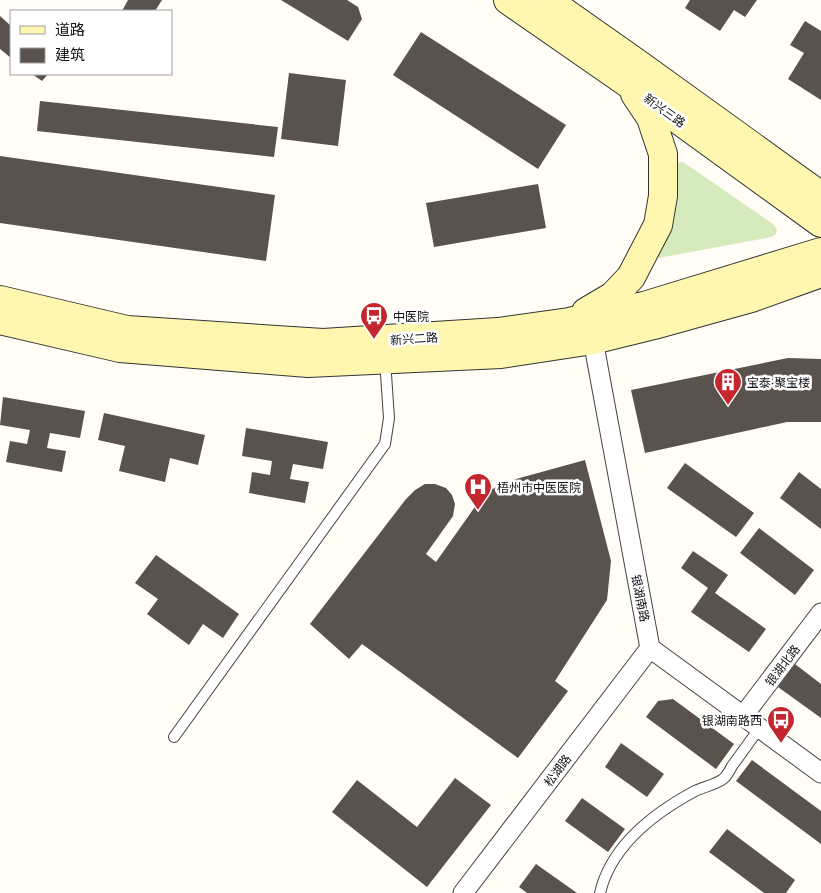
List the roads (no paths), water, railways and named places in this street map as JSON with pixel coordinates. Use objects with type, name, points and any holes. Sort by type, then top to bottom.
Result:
[{"type":"main road","name":"新兴三路","points":[[508,0],[629,84],[821,223]]},
{"type":"main road","name":"新兴三路","points":[[546,0],[821,196]]},
{"type":"main road","points":[[569,322],[613,296],[631,277],[658,225],[663,196],[663,154],[651,118],[629,84]]},
{"type":"main road","name":"新兴二路","points":[[1,305],[127,330],[323,343],[498,332],[569,322],[644,306],[821,252]]},
{"type":"main road","name":"新兴二路","points":[[1,305],[120,348],[308,363],[501,354],[593,340],[654,326],[752,298],[821,273]]},
{"type":"street","name":"银湖南路","points":[[593,340],[650,648]]},
{"type":"street","name":"银湖北路","points":[[743,716],[821,613]]},
{"type":"street","points":[[650,648],[821,774]]},
{"type":"street","name":"松湖路","points":[[463,893],[650,648]]},
{"type":"lane","points":[[174,737],[385,444],[390,418],[385,359]]},
{"type":"lane","points":[[600,893],[611,865],[632,837],[661,812],[696,790],[724,779],[760,729]]},
{"type":"place","name":"中医院","points":[[374,340]]},
{"type":"place","name":"宝泰·聚宝楼","points":[[728,406]]},
{"type":"place","name":"梧州市中医医院","points":[[478,511]]},
{"type":"place","name":"银湖南路西","points":[[781,744]]}]
